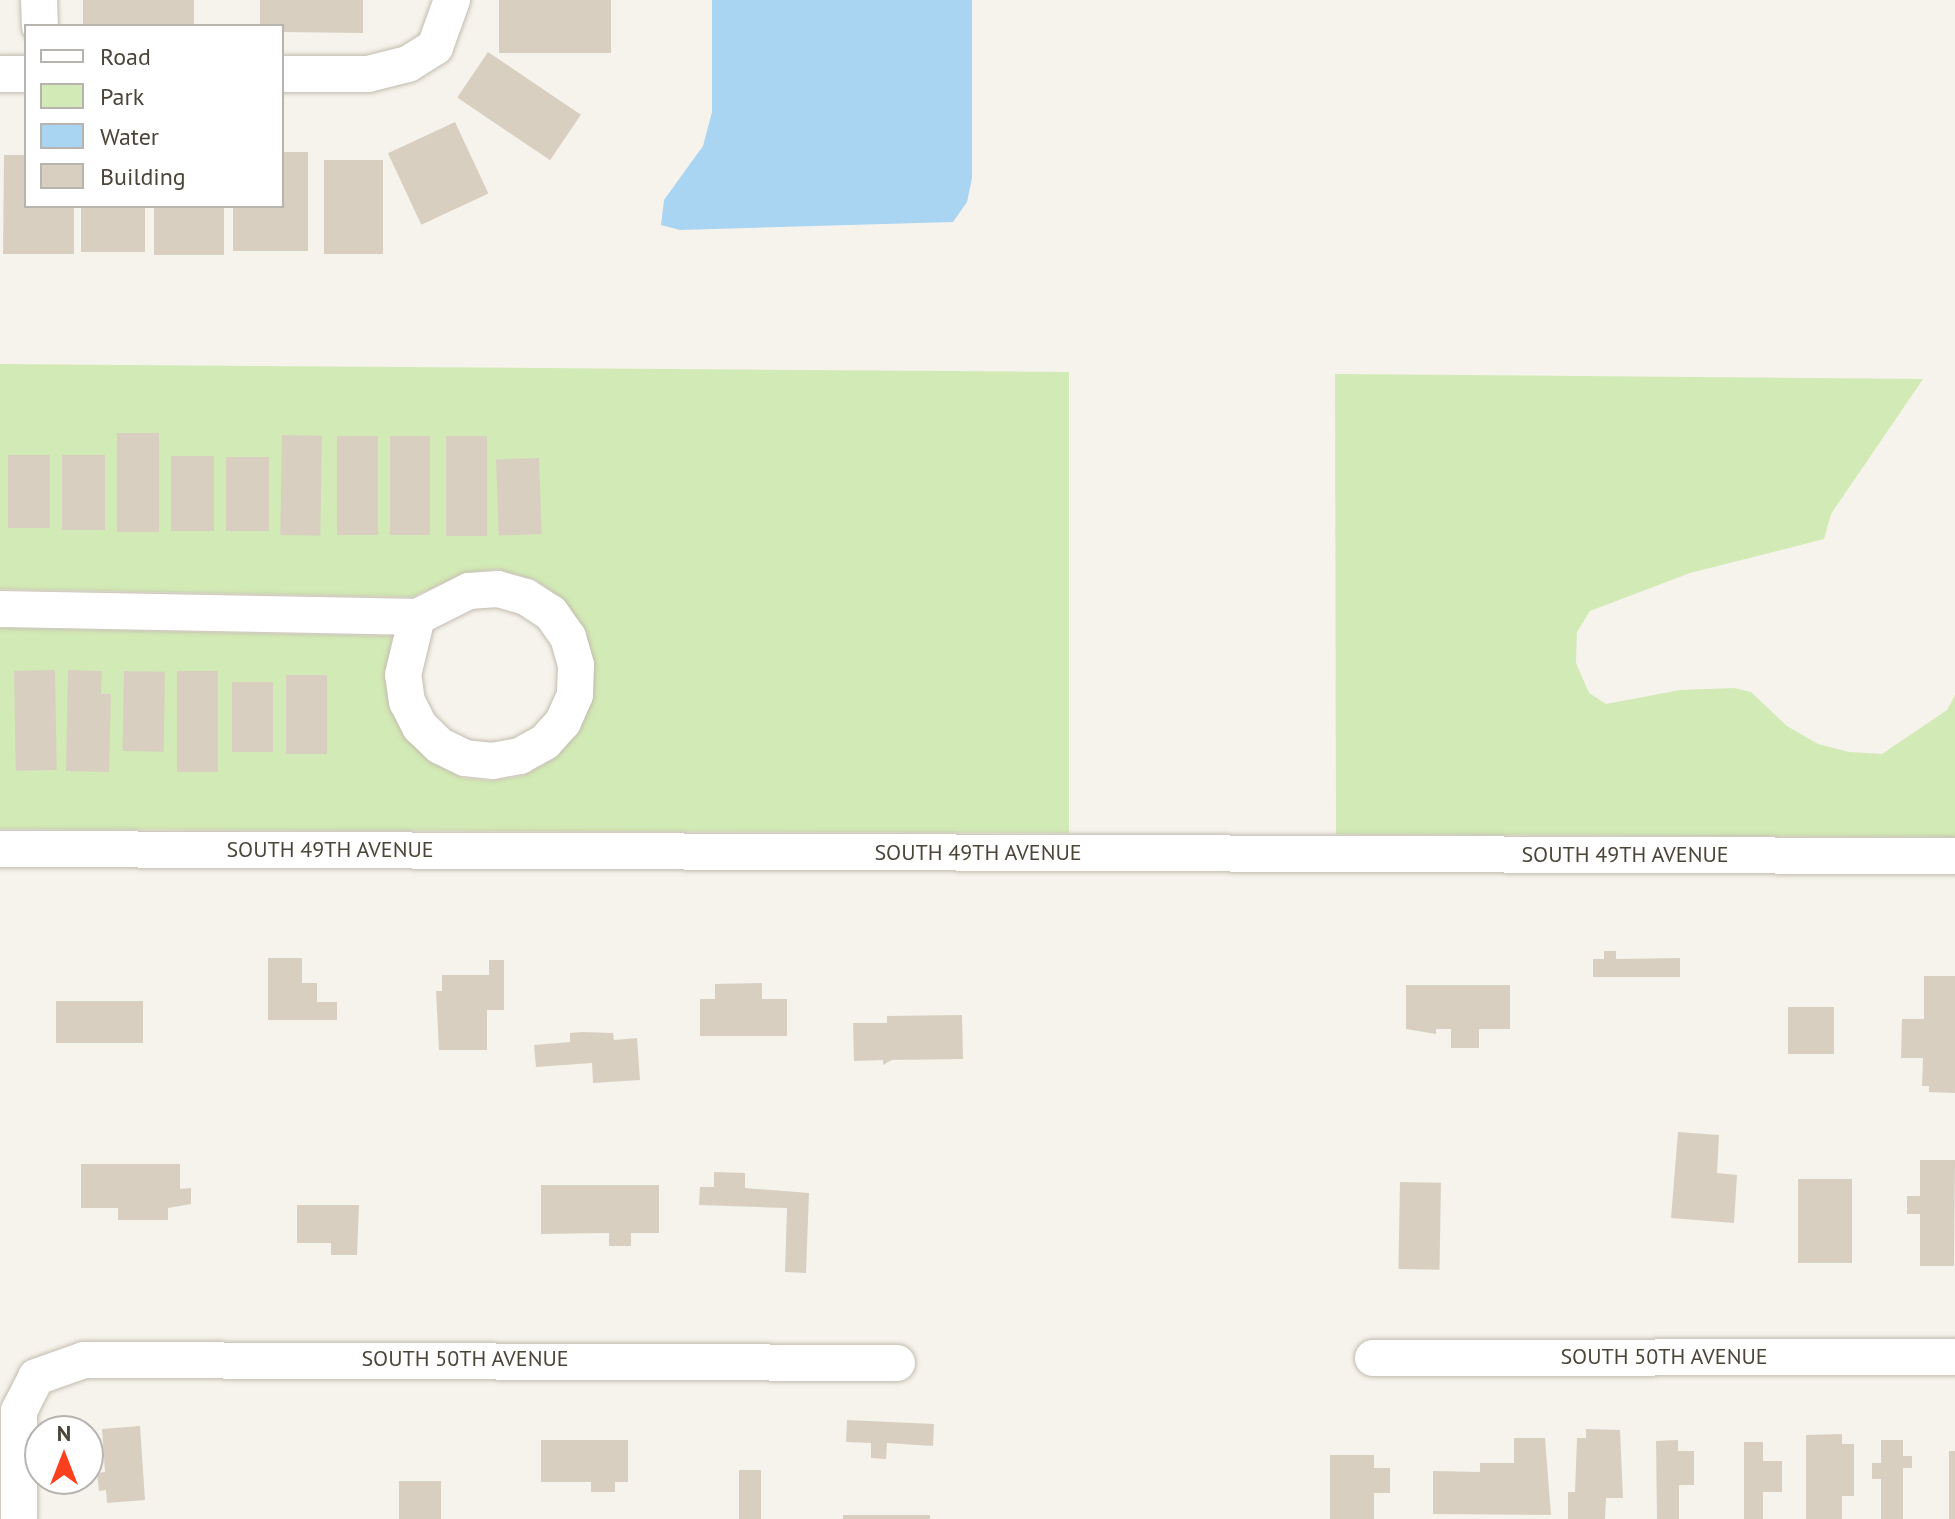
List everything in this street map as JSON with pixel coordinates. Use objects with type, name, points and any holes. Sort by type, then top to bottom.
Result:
[{"type":"street","points":[[39,0],[40,24]]},
{"type":"street","points":[[284,74],[368,74],[408,64],[435,47],[452,0]]},
{"type":"street","points":[[0,74],[24,74]]},
{"type":"street","points":[[0,609],[417,617],[469,591],[498,589],[526,597],[551,613],[568,637],[576,665],[575,695],[563,722],[545,742],[520,756],[493,761],[465,758],[440,746],[420,727],[407,702],[403,675],[417,617]]},
{"type":"street","name":"SOUTH 49TH AVENUE","points":[[0,849],[1955,856]]},
{"type":"street","name":"SOUTH 50TH AVENUE","points":[[1373,1358],[1955,1357]]},
{"type":"street","name":"SOUTH 50TH AVENUE","points":[[19,1519],[19,1411],[36,1377],[84,1360],[897,1363]]},
{"type":"green space","points":[[0,364],[1069,372],[1069,833],[0,829],[0,628],[392,636],[386,678],[392,712],[405,736],[434,764],[463,778],[491,781],[523,776],[552,760],[576,735],[590,703],[594,666],[582,625],[560,597],[536,580],[497,569],[463,573],[413,597],[0,589]]},
{"type":"green space","points":[[1335,374],[1923,379],[1831,514],[1824,539],[1690,573],[1590,611],[1577,632],[1576,663],[1589,693],[1606,704],[1680,690],[1734,688],[1751,692],[1787,726],[1818,744],[1849,752],[1882,754],[1947,710],[1955,695],[1955,837],[1336,834]]},
{"type":"water","points":[[712,0],[972,0],[972,178],[967,202],[953,222],[680,230],[661,225],[664,200],[703,146],[712,112]]},
{"type":"building","points":[[83,0],[194,0],[194,24],[83,24]]},
{"type":"building","points":[[260,0],[363,0],[363,33],[284,32],[284,24],[260,24]]},
{"type":"building","points":[[499,0],[611,0],[611,53],[499,53]]},
{"type":"building","points":[[488,52],[581,115],[550,160],[457,98]]},
{"type":"building","points":[[455,122],[488,194],[421,225],[388,153]]},
{"type":"building","points":[[284,152],[308,152],[308,251],[233,251],[233,208],[284,208]]},
{"type":"building","points":[[4,155],[24,155],[24,208],[74,208],[74,254],[3,254]]},
{"type":"building","points":[[324,160],[383,160],[383,254],[324,254]]},
{"type":"building","points":[[81,208],[145,208],[145,252],[81,252]]},
{"type":"building","points":[[154,208],[224,208],[224,255],[154,255]]},
{"type":"building","points":[[117,433],[159,433],[159,532],[117,532]]},
{"type":"building","points":[[282,435],[322,436],[320,536],[280,535]]},
{"type":"building","points":[[337,436],[378,436],[378,535],[337,535]]},
{"type":"building","points":[[390,436],[430,436],[430,535],[390,535]]},
{"type":"building","points":[[446,436],[487,436],[487,536],[446,536]]},
{"type":"building","points":[[8,455],[50,455],[50,528],[8,528]]},
{"type":"building","points":[[62,455],[105,455],[105,530],[62,530]]},
{"type":"building","points":[[171,456],[214,456],[214,531],[171,531]]},
{"type":"building","points":[[226,457],[269,457],[269,531],[226,531]]},
{"type":"building","points":[[539,458],[542,534],[499,535],[496,460]]},
{"type":"building","points":[[55,670],[57,770],[16,771],[14,671]]},
{"type":"building","points":[[68,670],[102,671],[101,694],[111,694],[109,772],[66,771]]},
{"type":"building","points":[[124,671],[165,672],[164,752],[123,751]]},
{"type":"building","points":[[177,671],[218,671],[218,772],[177,772]]},
{"type":"building","points":[[286,675],[327,675],[327,754],[286,754]]},
{"type":"building","points":[[232,682],[273,682],[273,752],[232,752]]},
{"type":"building","points":[[1604,951],[1616,951],[1616,959],[1680,958],[1680,977],[1593,977],[1593,959],[1604,959]]},
{"type":"building","points":[[268,958],[302,958],[302,983],[317,983],[317,1002],[337,1002],[337,1020],[268,1020]]},
{"type":"building","points":[[489,960],[504,960],[504,1010],[487,1010],[487,1050],[439,1050],[436,991],[442,991],[442,975],[489,975]]},
{"type":"building","points":[[1924,976],[1955,976],[1955,1093],[1929,1092],[1929,1086],[1922,1086],[1923,1058],[1901,1058],[1902,1019],[1924,1019]]},
{"type":"building","points":[[762,983],[762,999],[787,999],[787,1036],[700,1036],[700,999],[715,999],[715,984]]},
{"type":"building","points":[[1406,985],[1510,985],[1510,1029],[1479,1029],[1479,1048],[1451,1048],[1451,1029],[1436,1029],[1436,1034],[1406,1029]]},
{"type":"building","points":[[56,1001],[143,1001],[143,1043],[56,1043]]},
{"type":"building","points":[[1788,1007],[1834,1007],[1834,1054],[1788,1054]]},
{"type":"building","points":[[962,1015],[963,1059],[892,1060],[883,1065],[883,1060],[854,1061],[853,1023],[887,1023],[887,1016]]},
{"type":"building","points":[[570,1033],[613,1033],[614,1040],[637,1038],[640,1080],[593,1083],[592,1063],[536,1067],[534,1045],[570,1042]]},
{"type":"building","points":[[1678,1132],[1719,1135],[1717,1173],[1737,1175],[1734,1223],[1671,1218]]},
{"type":"building","points":[[1920,1160],[1955,1160],[1954,1266],[1920,1266],[1920,1214],[1907,1214],[1907,1196],[1920,1196]]},
{"type":"building","points":[[81,1164],[180,1164],[180,1189],[191,1188],[191,1204],[168,1208],[168,1220],[118,1220],[118,1208],[81,1208]]},
{"type":"building","points":[[714,1172],[745,1173],[745,1188],[809,1193],[806,1273],[785,1272],[787,1208],[699,1205],[700,1187],[714,1187]]},
{"type":"building","points":[[1798,1179],[1852,1179],[1852,1263],[1798,1263]]},
{"type":"building","points":[[1400,1182],[1441,1183],[1439,1270],[1398,1269]]},
{"type":"building","points":[[541,1185],[659,1185],[659,1233],[631,1233],[631,1246],[609,1246],[609,1233],[541,1234]]},
{"type":"building","points":[[297,1205],[359,1205],[357,1255],[331,1255],[331,1243],[297,1243]]},
{"type":"building","points":[[847,1420],[934,1424],[933,1446],[887,1443],[886,1459],[871,1458],[871,1443],[846,1442]]},
{"type":"building","points":[[140,1426],[145,1500],[107,1503],[104,1490],[104,1429]]},
{"type":"building","points":[[1586,1429],[1620,1430],[1623,1498],[1606,1498],[1605,1519],[1568,1519],[1568,1492],[1575,1492],[1577,1438],[1586,1438]]},
{"type":"building","points":[[1842,1434],[1842,1444],[1854,1444],[1854,1496],[1842,1496],[1842,1519],[1806,1519],[1806,1435]]},
{"type":"building","points":[[1514,1438],[1545,1438],[1551,1515],[1433,1514],[1433,1471],[1480,1472],[1480,1463],[1514,1463]]},
{"type":"building","points":[[541,1440],[628,1440],[628,1482],[615,1482],[615,1492],[591,1492],[591,1482],[541,1482]]},
{"type":"building","points":[[1678,1440],[1678,1451],[1694,1451],[1694,1485],[1679,1485],[1679,1519],[1657,1519],[1656,1441]]},
{"type":"building","points":[[1881,1440],[1903,1440],[1903,1456],[1912,1456],[1912,1468],[1903,1468],[1903,1519],[1881,1519],[1881,1479],[1872,1479],[1872,1463],[1881,1463]]},
{"type":"building","points":[[1744,1442],[1763,1442],[1763,1461],[1782,1461],[1782,1492],[1763,1492],[1763,1519],[1744,1519]]},
{"type":"building","points":[[1949,1451],[1955,1451],[1955,1519],[1949,1519]]},
{"type":"building","points":[[1330,1455],[1374,1455],[1374,1468],[1390,1468],[1390,1493],[1374,1493],[1374,1519],[1330,1519]]},
{"type":"building","points":[[739,1470],[761,1470],[761,1519],[739,1519]]},
{"type":"building","points":[[399,1481],[441,1481],[441,1519],[399,1519]]},
{"type":"building","points":[[843,1515],[930,1515],[930,1519],[843,1519]]}]
